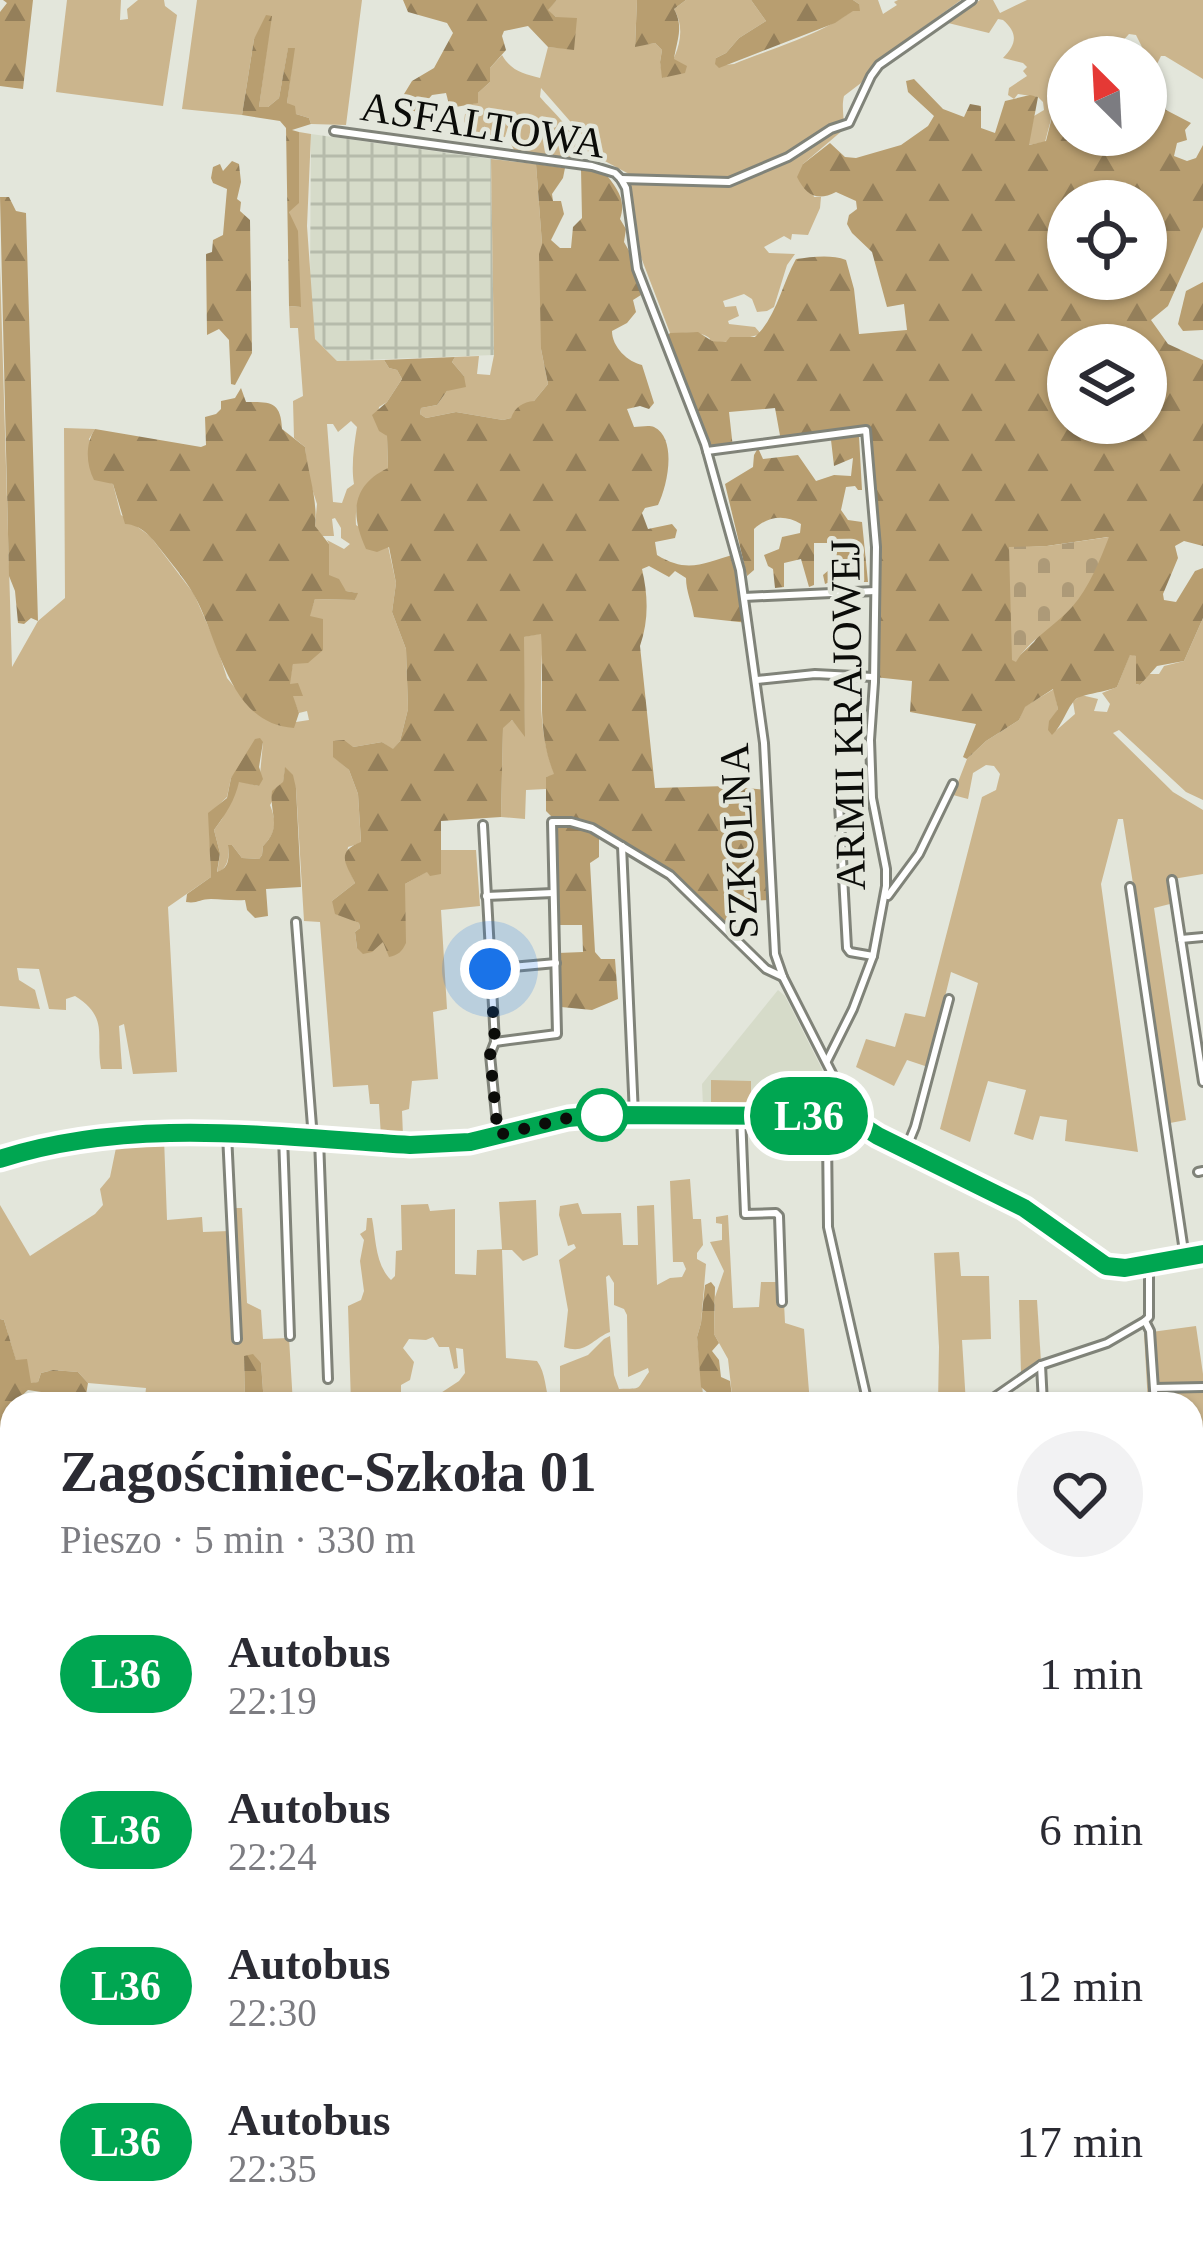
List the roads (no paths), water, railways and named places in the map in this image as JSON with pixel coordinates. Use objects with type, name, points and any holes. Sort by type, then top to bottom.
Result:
[{"type":"street","name":"ASFALTOWA","points":[[334,131],[592,166],[621,179],[729,182],[850,123],[879,65],[972,0]]},
{"type":"street","name":"SZKOLNA","points":[[621,179],[637,269],[707,451],[740,570],[764,743],[775,954],[829,1065],[842,1105]]},
{"type":"street","name":"ARMII KRAJOWEJ","points":[[707,451],[866,430],[876,547],[872,798],[886,869],[885,898],[872,956],[829,1065]]},
{"type":"street","points":[[744,597],[875,591]]},
{"type":"street","points":[[757,680],[815,674],[874,677]]},
{"type":"street","points":[[885,898],[920,854],[953,784]]},
{"type":"street","points":[[839,804],[847,947],[850,952],[872,956]]},
{"type":"street","points":[[495,1042],[557,1034],[552,821],[592,828],[670,875],[766,969],[783,977]]},
{"type":"street","points":[[483,825],[495,1042],[490,1055],[498,1135]]},
{"type":"street","points":[[622,846],[634,1115]]},
{"type":"street","points":[[1172,880],[1203,1082]]},
{"type":"street","points":[[1130,887],[1185,1258]]},
{"type":"street","points":[[486,896],[553,893]]},
{"type":"street","points":[[296,922],[316,1139],[328,1379]]},
{"type":"street","points":[[1181,939],[1203,937]]},
{"type":"street","points":[[490,969],[556,962]]},
{"type":"street","points":[[906,1149],[949,999]]},
{"type":"street","points":[[0,1159],[46,1146],[180,1132],[441,1145],[568,1118],[824,1113],[842,1105],[868,1129],[1024,1208],[1106,1266],[1125,1268],[1203,1254]]},
{"type":"street","points":[[824,1113],[828,1228],[865,1392]]},
{"type":"street","points":[[741,1115],[745,1214],[778,1216],[782,1302]]},
{"type":"street","points":[[227,1134],[237,1339]]},
{"type":"street","points":[[283,1136],[290,1336]]},
{"type":"street","points":[[1005,1392],[1041,1365],[1107,1343],[1149,1317],[1149,1265]]},
{"type":"street","points":[[1144,1321],[1150,1331],[1154,1392]]},
{"type":"street","points":[[1041,1365],[1042,1392]]},
{"type":"street","points":[[1154,1388],[1203,1387]]}]
